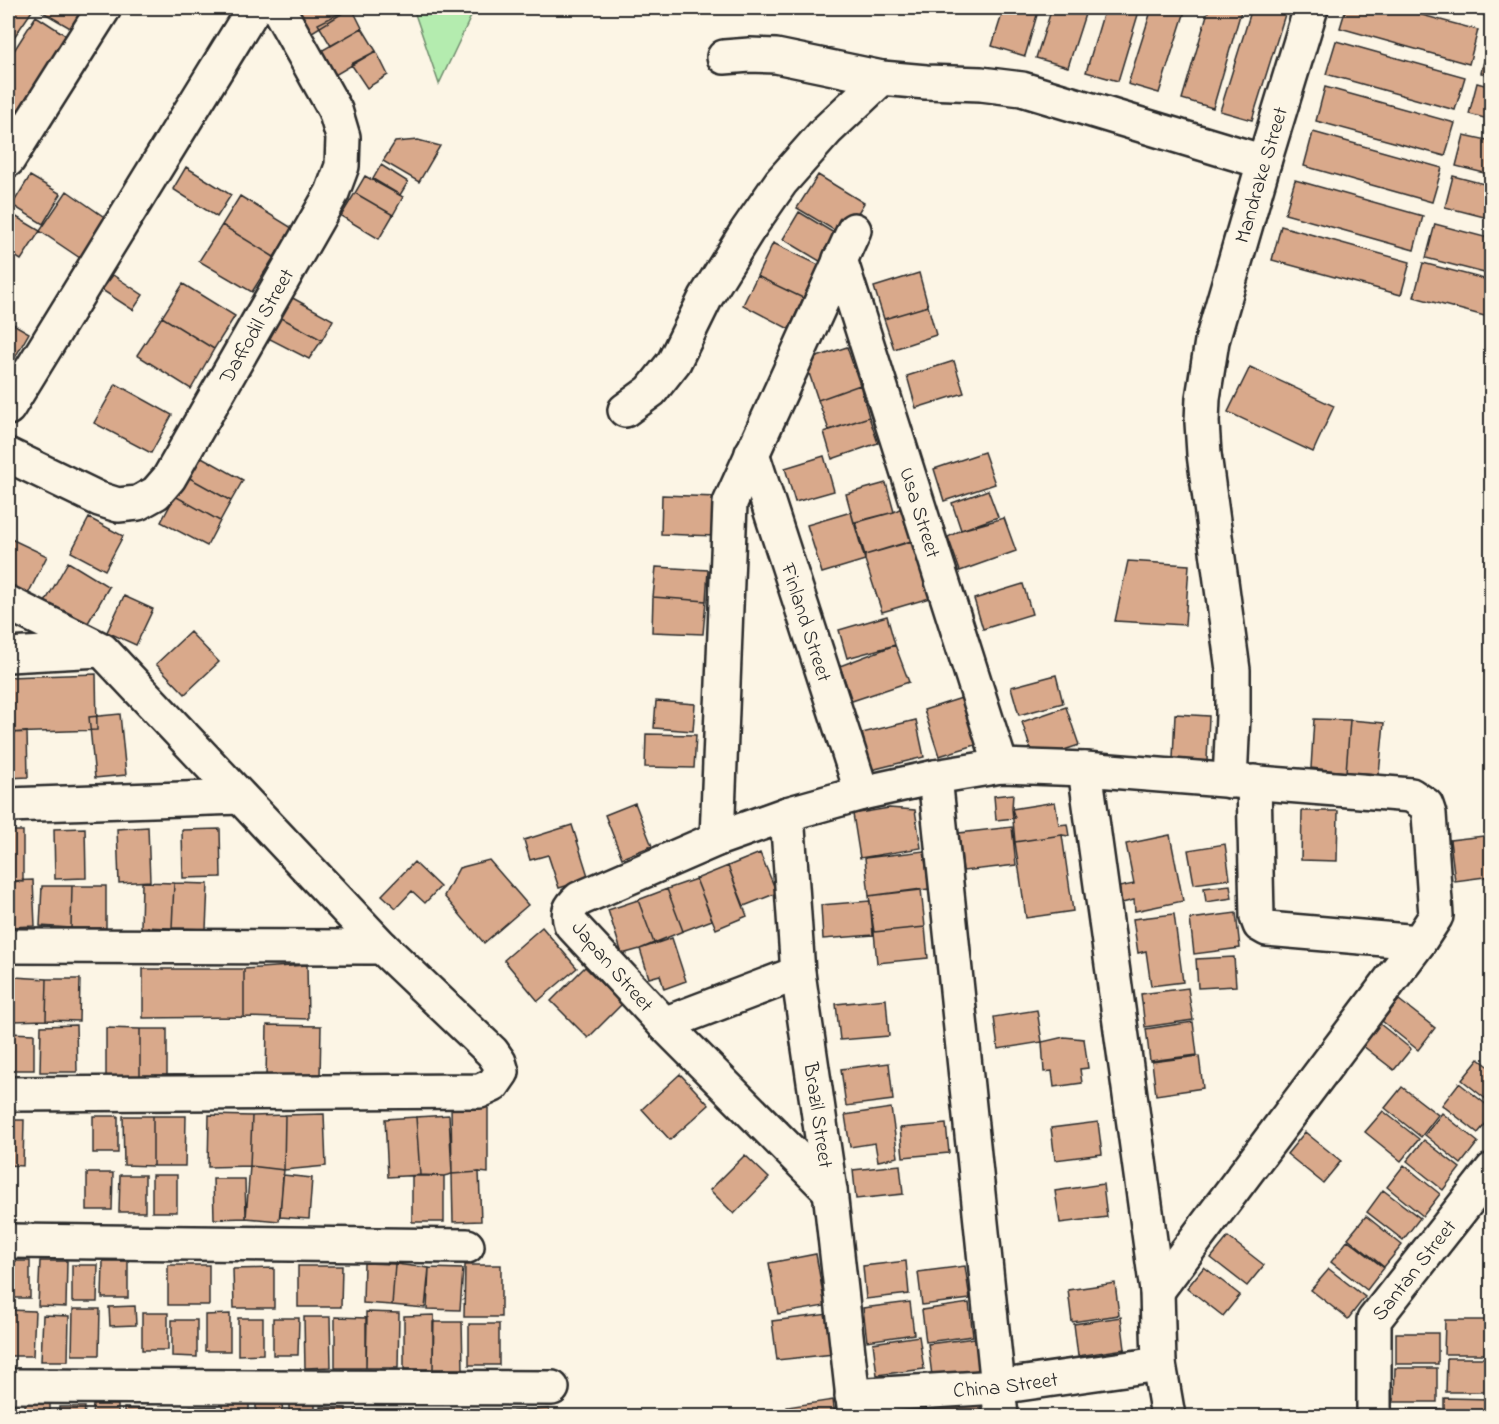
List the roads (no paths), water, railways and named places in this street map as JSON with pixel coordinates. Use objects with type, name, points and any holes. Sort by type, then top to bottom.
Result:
[{"type":"street","points":[[8,160],[104,8]]},
{"type":"street","points":[[8,408],[254,8]]},
{"type":"street","name":"Daffodil Street","points":[[8,455],[99,499],[118,505],[138,503],[156,493],[169,478],[332,193],[342,166],[343,137],[335,110],[278,8]]},
{"type":"street","name":"Mandrake Street","points":[[1311,8],[1212,341],[1203,398],[1204,454],[1233,670],[1233,716],[1257,917],[1260,925],[1266,928],[1419,942]]},
{"type":"street","points":[[724,57],[776,56],[882,78],[1022,89],[1264,162]]},
{"type":"street","points":[[625,410],[651,391],[674,362],[706,297],[747,231],[782,182],[826,130],[882,78]]},
{"type":"street","points":[[717,839],[730,503],[854,230]]},
{"type":"street","name":"Usa Street","points":[[840,260],[1001,766]]},
{"type":"street","name":"Finland Street","points":[[752,453],[862,793]]},
{"type":"street","points":[[8,603],[102,650],[382,947],[495,1057],[502,1072],[493,1085],[480,1091],[8,1094]]},
{"type":"street","points":[[8,655],[102,650]]},
{"type":"street","name":"Japan Street","points":[[830,1191],[664,1024],[571,924],[569,910],[579,899],[717,839],[787,814],[862,793],[1001,766],[1085,769],[1411,795],[1426,805],[1429,814],[1436,916],[1419,942]]},
{"type":"street","points":[[1085,769],[1157,1291],[1159,1364],[1168,1416]]},
{"type":"street","points":[[935,777],[999,1402]]},
{"type":"street","points":[[8,805],[240,797]]},
{"type":"street","name":"Brazil Street","points":[[787,814],[798,973],[830,1191],[854,1406]]},
{"type":"street","points":[[1157,1291],[1419,942]]},
{"type":"street","points":[[8,946],[382,947]]},
{"type":"street","points":[[664,1024],[798,973]]},
{"type":"street","name":"Santan Street","points":[[1374,1416],[1374,1320],[1491,1170]]},
{"type":"street","points":[[8,1241],[467,1246]]},
{"type":"street","name":"China Street","points":[[854,1406],[999,1402],[1159,1364]]},
{"type":"street","points":[[8,1386],[552,1388]]}]
